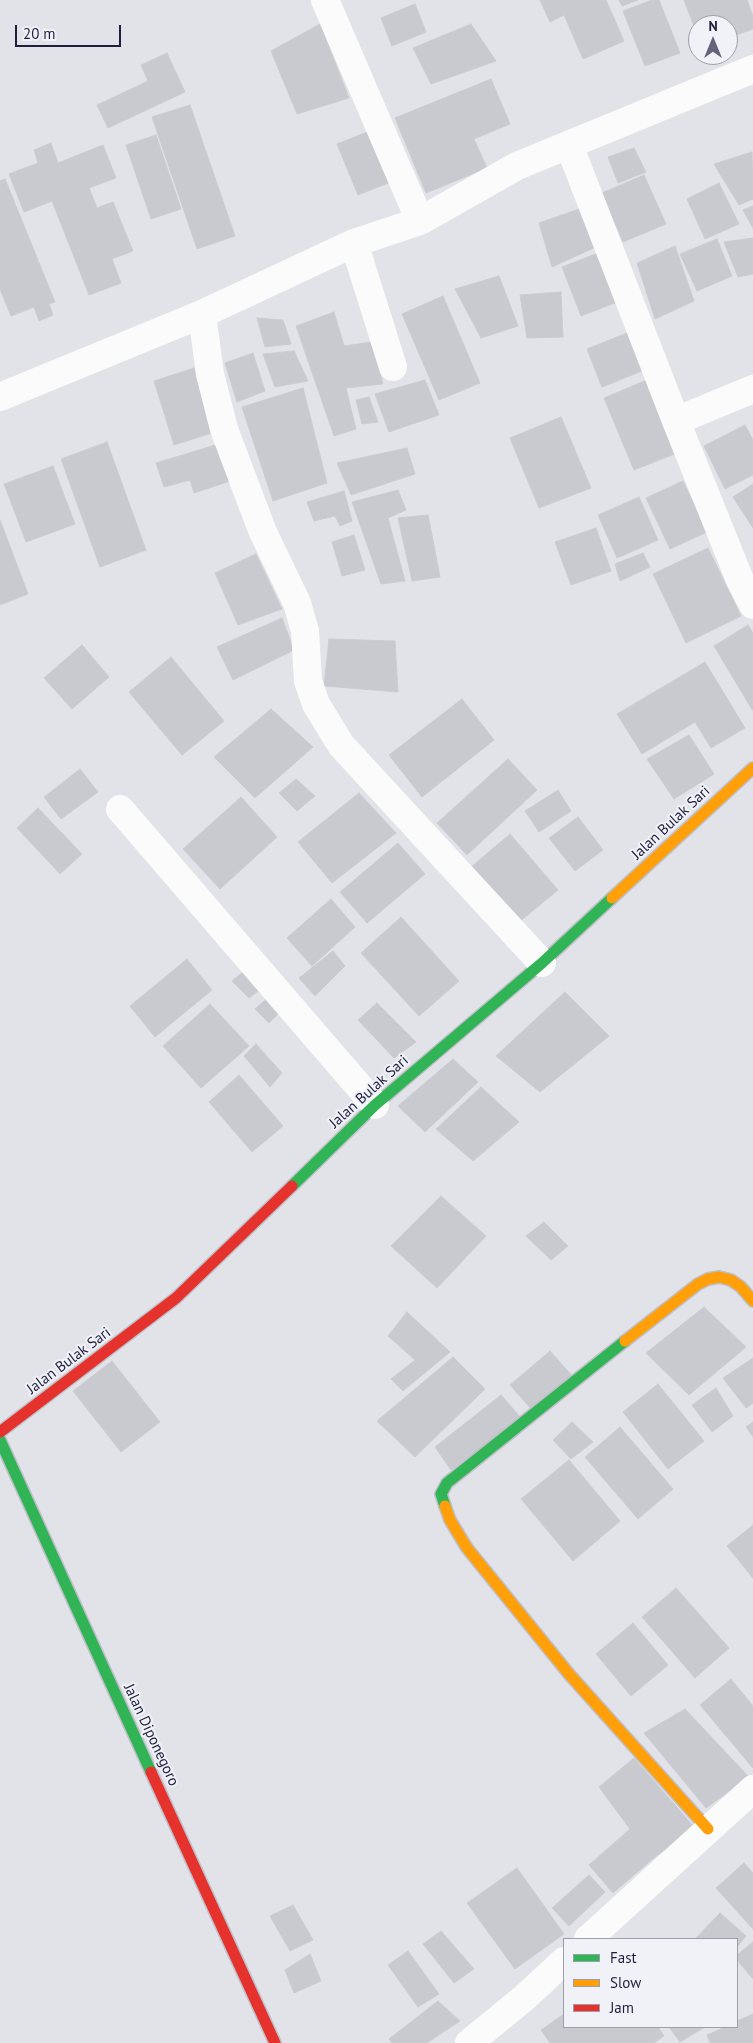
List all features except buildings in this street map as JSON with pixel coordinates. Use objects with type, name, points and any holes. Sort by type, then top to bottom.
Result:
[{"type":"street","points":[[325,0],[420,221]]},
{"type":"street","points":[[0,397],[202,314],[354,243],[420,221],[517,166],[753,69]]},
{"type":"street","points":[[569,145],[676,421],[740,580],[753,604]]},
{"type":"street","points":[[354,243],[393,367]]},
{"type":"street","points":[[202,314],[210,374],[224,429],[262,530],[297,603],[305,630],[308,681],[316,704],[341,745],[542,963]]},
{"type":"street","points":[[676,421],[753,389]]},
{"type":"street","name":"Jalan Bulak Sari","points":[[0,1432],[176,1298],[375,1105],[542,963],[753,768]]},
{"type":"street","points":[[120,809],[375,1105]]},
{"type":"street","points":[[708,1828],[569,1674],[467,1548],[450,1520],[441,1494],[448,1483],[490,1448],[698,1284],[708,1279],[719,1277],[731,1280],[741,1287],[753,1301]]},
{"type":"street","name":"Jalan Diponegoro","points":[[0,1440],[275,2043]]},
{"type":"street","points":[[589,1938],[753,1789]]},
{"type":"street","points":[[469,2043],[524,1998],[563,1962]]},
{"type":"traffic: fast","points":[[292,1186],[375,1105],[542,963],[612,898]]},
{"type":"traffic: fast","points":[[445,1506],[441,1494],[447,1483],[625,1341]]},
{"type":"traffic: fast","points":[[0,1440],[151,1772]]},
{"type":"traffic: slow","points":[[612,898],[753,768]]},
{"type":"traffic: slow","points":[[625,1341],[698,1284],[708,1279],[719,1277],[731,1280],[741,1287],[753,1301]]},
{"type":"traffic: slow","points":[[445,1506],[450,1520],[467,1548],[569,1674],[708,1829]]},
{"type":"traffic: jam","points":[[0,1432],[176,1298],[292,1186]]},
{"type":"traffic: jam","points":[[151,1772],[275,2043]]}]
